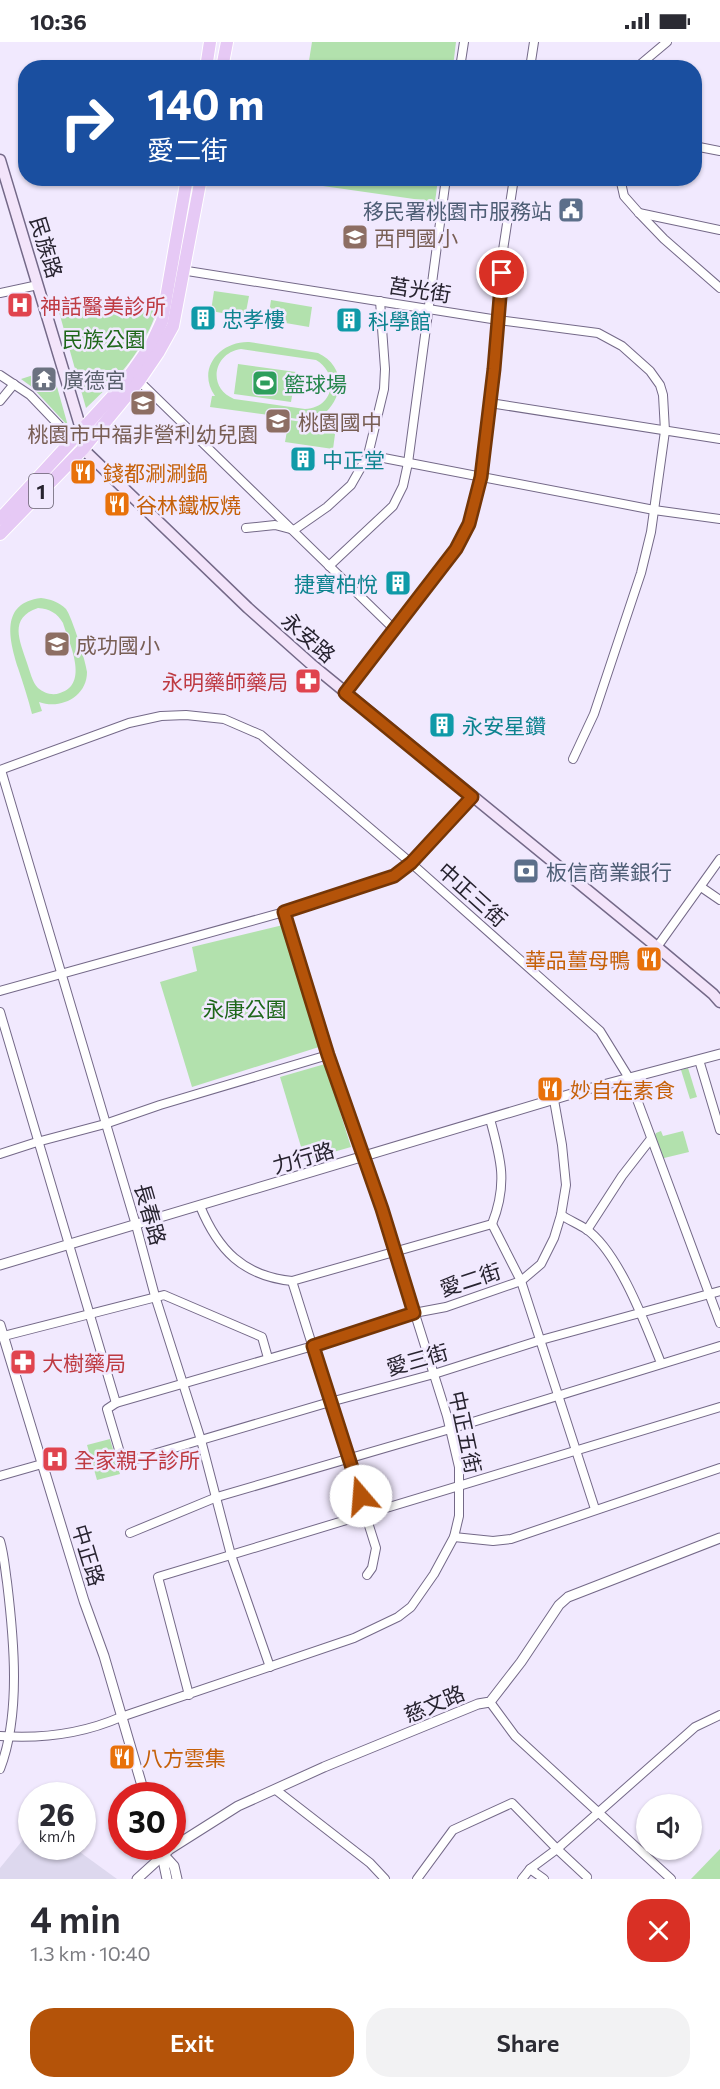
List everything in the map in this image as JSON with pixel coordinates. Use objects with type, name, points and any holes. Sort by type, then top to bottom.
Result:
[{"type":"main road","points":[[207,60],[210,42]]},
{"type":"main road","points":[[224,60],[227,42]]},
{"type":"main road","name":"民族路","points":[[0,160],[81,429],[83,449]]},
{"type":"main road","name":"1","points":[[0,534],[83,449],[173,326],[186,186]]},
{"type":"main road","name":"1","points":[[178,270],[199,186]]},
{"type":"main road","name":"1","points":[[0,519],[81,429],[136,377]]},
{"type":"main road","name":"永安路","points":[[83,449],[248,608],[345,693],[657,947],[720,1002]]},
{"type":"street","points":[[461,60],[464,42]]},
{"type":"street","points":[[531,60],[534,42]]},
{"type":"street","points":[[645,60],[663,44]]},
{"type":"street","points":[[702,148],[720,151]]},
{"type":"street","points":[[329,566],[393,506],[403,486],[430,309],[445,186]]},
{"type":"street","points":[[345,693],[456,549],[469,524],[481,477],[490,404],[503,250],[513,186]]},
{"type":"street","points":[[622,186],[624,196],[663,239],[720,288]]},
{"type":"street","points":[[639,213],[720,230]]},
{"type":"street","name":"莒光街","points":[[178,270],[498,320],[598,333],[622,346],[640,360],[660,385],[665,403],[665,430],[654,510],[641,573],[594,714],[573,759]]},
{"type":"street","points":[[0,293],[38,285]]},
{"type":"street","points":[[246,528],[275,525],[294,530],[327,507],[351,485],[368,456],[384,389],[385,369],[380,301]]},
{"type":"street","name":"永安路","points":[[0,375],[30,395],[83,449]]},
{"type":"street","points":[[136,377],[395,630]]},
{"type":"street","points":[[0,401],[14,384]]},
{"type":"street","points":[[490,404],[720,439]]},
{"type":"street","points":[[368,456],[654,510],[720,519]]},
{"type":"street","name":"中正三街","points":[[0,770],[129,723],[161,716],[186,715],[224,719],[261,735],[411,863],[600,1030],[628,1078],[720,1323]]},
{"type":"street","name":"長春路","points":[[0,770],[136,1225],[155,1296],[201,1440],[231,1555],[270,1667]]},
{"type":"street","points":[[0,991],[60,972],[284,912],[394,876],[411,863],[472,797]]},
{"type":"street","points":[[657,947],[720,860]]},
{"type":"street","points":[[701,887],[720,900]]},
{"type":"street","name":"中正五街","points":[[4,1737],[60,1736],[101,1726],[121,1717],[354,1638],[401,1616],[411,1607],[434,1574],[454,1537],[459,1516],[459,1467],[450,1429],[396,1253],[328,1055],[284,912]]},
{"type":"street","points":[[0,1012],[116,1403]]},
{"type":"street","name":"力行路","points":[[0,1265],[628,1078],[720,1054]]},
{"type":"street","points":[[0,1154],[328,1055]]},
{"type":"street","points":[[699,1060],[720,1130]]},
{"type":"street","name":"愛二街","points":[[123,1463],[107,1409],[116,1403],[313,1346],[414,1313],[446,1307],[521,1281],[541,1264],[554,1238],[561,1215],[566,1185],[554,1100]]},
{"type":"street","points":[[490,1119],[499,1151],[502,1176],[500,1200],[492,1224],[521,1281],[595,1509]]},
{"type":"street","points":[[587,1230],[622,1176],[650,1140]]},
{"type":"street","points":[[200,1206],[209,1227],[234,1258],[250,1270],[271,1279],[292,1281],[492,1224]]},
{"type":"street","points":[[561,1215],[587,1230],[611,1256],[641,1312],[661,1364]]},
{"type":"street","points":[[292,1281],[376,1548],[372,1568],[367,1575]]},
{"type":"street","name":"愛三街","points":[[123,1463],[434,1374],[541,1340],[720,1291]]},
{"type":"street","points":[[2,1337],[164,1295],[262,1337],[268,1358]]},
{"type":"street","name":"中正路","points":[[0,1325],[84,1601],[104,1656],[141,1782]]},
{"type":"street","points":[[130,1533],[217,1497],[450,1429],[720,1346]]},
{"type":"street","points":[[189,1695],[158,1577],[720,1407]]},
{"type":"street","points":[[0,1476],[42,1464]]},
{"type":"street","points":[[454,1537],[493,1541],[511,1539],[720,1467]]},
{"type":"street","name":"慈文路","points":[[186,1836],[258,1796],[478,1704],[490,1702],[559,1605],[568,1598],[720,1539]]},
{"type":"street","points":[[0,1541],[4,1598],[12,1622],[13,1685],[0,1769]]},
{"type":"street","points":[[490,1702],[515,1736],[672,1879]]},
{"type":"street","points":[[522,1879],[530,1869],[557,1849],[695,1727],[720,1716]]},
{"type":"street","points":[[276,1790],[370,1863],[385,1879]]},
{"type":"street","points":[[417,1879],[453,1830],[512,1803],[587,1877]]},
{"type":"street","name":"慈文路","points":[[137,1879],[153,1860]]},
{"type":"street","points":[[163,1860],[166,1879]]},
{"type":"street","points":[[170,1860],[174,1866],[177,1879]]},
{"type":"street","points":[[530,1869],[543,1879]]},
{"type":"shaded area","points":[[18,1846],[18,1860],[91,1860],[117,1879],[0,1879],[0,1868]]},
{"type":"green space","points":[[312,42],[456,42],[454,60],[309,60]]},
{"type":"green space","points":[[323,186],[437,186],[435,202]]},
{"type":"green space","points":[[214,291],[249,296],[245,317],[211,311]]},
{"type":"green space","points":[[271,300],[312,307],[309,327],[268,320]]},
{"type":"green space","name":"民族公園","points":[[95,303],[141,304],[158,308],[145,338],[129,363],[86,408],[59,312]]},
{"type":"green space","points":[[249,342],[318,353],[326,358],[337,372],[339,388],[337,396],[326,412],[344,415],[343,425],[210,407],[212,396],[215,396],[208,376],[210,367],[220,352],[238,343]],"holes":[[[241,349],[316,360],[324,366],[328,373],[331,381],[330,389],[328,397],[322,403],[305,409],[234,399],[225,394],[217,379],[219,364],[224,357]]]},
{"type":"green space","name":"籃球場","points":[[238,364],[296,372],[291,402],[234,394]]},
{"type":"green space","points":[[52,369],[68,426],[32,387],[21,379]]},
{"type":"green space","points":[[289,420],[336,427],[333,449],[285,442]]},
{"type":"green space","points":[[44,598],[66,609],[72,621],[87,672],[86,681],[77,695],[63,703],[39,702],[42,711],[32,714],[12,646],[11,634],[13,615],[28,601]],"holes":[[[38,608],[56,614],[63,623],[73,652],[76,672],[74,681],[69,688],[57,694],[45,693],[36,686],[19,639],[19,624],[29,612]]]},
{"type":"green space","name":"永康公園","points":[[283,925],[319,1047],[192,1087],[160,982],[197,971],[192,947]]},
{"type":"green space","name":"永康公園","points":[[325,1064],[351,1147],[305,1160],[280,1077]]},
{"type":"green space","points":[[688,1068],[697,1097],[690,1099],[681,1070]]},
{"type":"green space","points":[[661,1131],[663,1136],[683,1131],[689,1152],[660,1159],[653,1139],[656,1133]]},
{"type":"green space","points":[[110,1439],[120,1474],[97,1480],[87,1445]]},
{"type":"green space","points":[[720,1849],[720,1879],[691,1879]]},
{"type":"place","name":"移民署桃園市服務站","points":[[571,210]]},
{"type":"place","name":"西門國小","points":[[355,237]]},
{"type":"place","name":"神話醫美診所","points":[[20,305]]},
{"type":"place","name":"忠孝樓","points":[[203,318]]},
{"type":"place","name":"科學館","points":[[349,320]]},
{"type":"place","name":"廣德宮","points":[[44,379]]},
{"type":"place","name":"籃球場","points":[[265,383]]},
{"type":"place","name":"桃園市中福非營利幼兒園","points":[[143,403]]},
{"type":"place","name":"桃園國中","points":[[278,421]]},
{"type":"place","name":"中正堂","points":[[303,459]]},
{"type":"place","name":"錢都涮涮鍋","points":[[83,472]]},
{"type":"place","name":"谷林鐵板燒","points":[[117,504]]},
{"type":"place","name":"捷寶柏悅","points":[[398,583]]},
{"type":"place","name":"成功國小","points":[[57,644]]},
{"type":"place","name":"永明藥師藥局","points":[[308,681]]},
{"type":"place","name":"永安星鑽","points":[[442,725]]},
{"type":"place","name":"板信商業銀行","points":[[526,871]]},
{"type":"place","name":"華品薑母鴨","points":[[649,959]]},
{"type":"place","name":"妙自在素食","points":[[550,1089]]},
{"type":"place","name":"大樹藥局","points":[[23,1362]]},
{"type":"place","name":"全家親子診所","points":[[55,1459]]},
{"type":"place","name":"八方雲集","points":[[122,1757]]},
{"type":"route","points":[[361,1496],[313,1346],[414,1313],[382,1209],[328,1055],[284,912],[394,876],[411,863],[472,797],[345,693],[456,549],[469,524],[481,477],[494,369],[502,273]]}]
